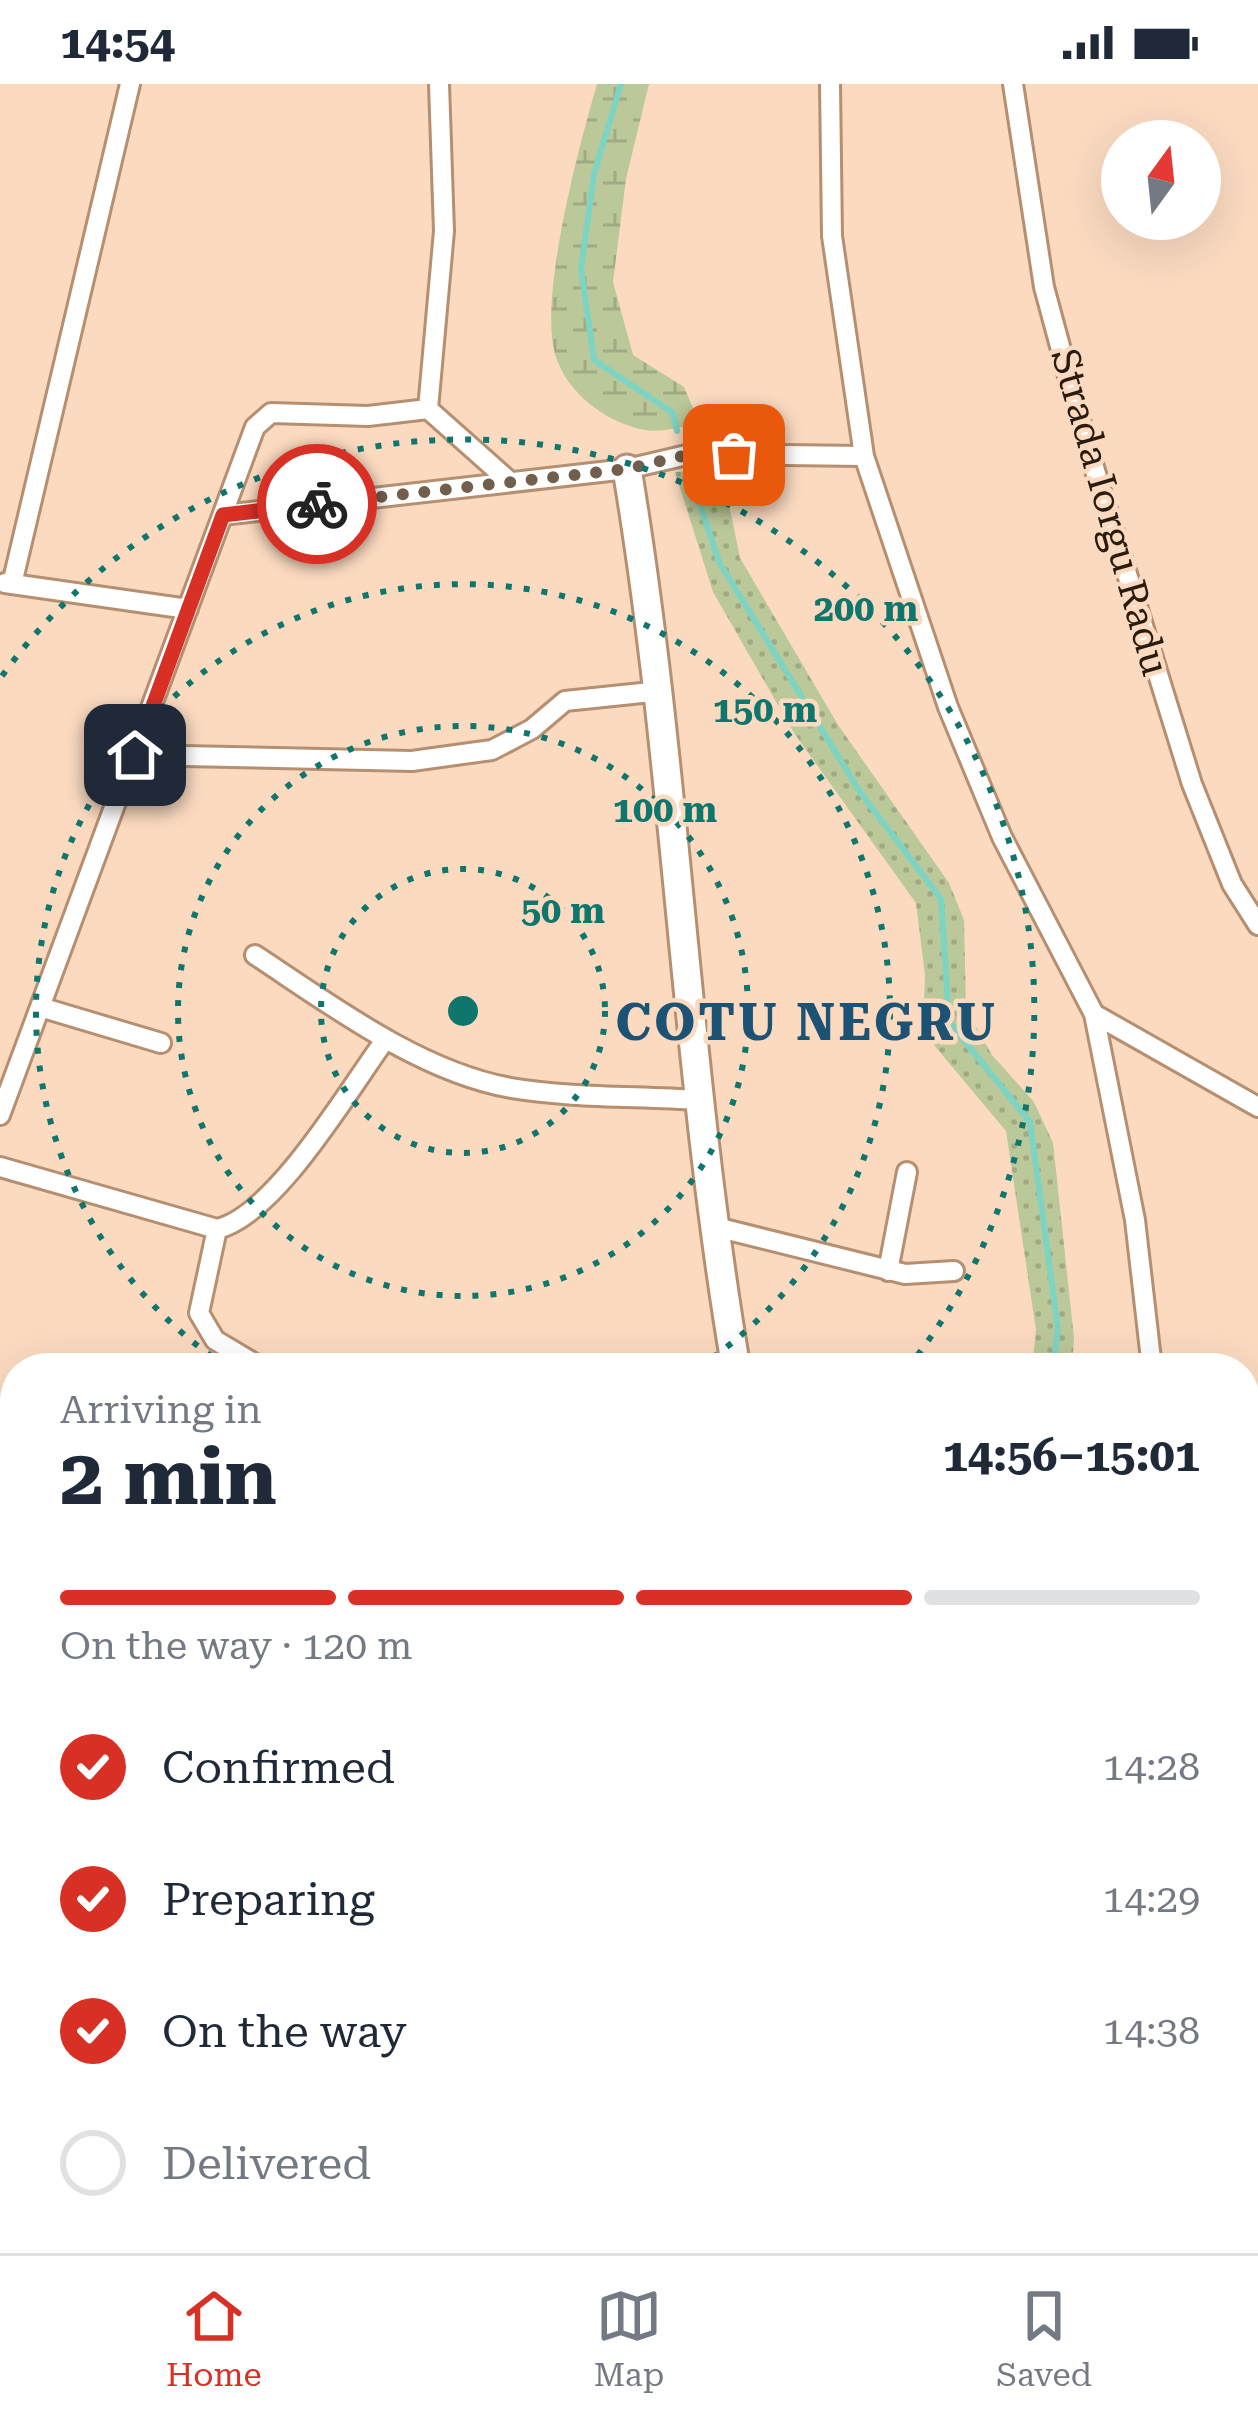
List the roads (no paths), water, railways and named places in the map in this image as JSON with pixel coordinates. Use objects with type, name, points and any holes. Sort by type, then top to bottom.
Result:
[{"type":"main road","points":[[639,466],[697,1100],[733,1353]]},
{"type":"street","points":[[130,84],[6,584],[188,609]]},
{"type":"street","points":[[428,409],[444,231],[439,84]]},
{"type":"street","points":[[830,84],[832,236],[864,456],[948,707],[1002,837],[1094,1014],[1129,1180],[1150,1353]]},
{"type":"street","name":"Strada Iorgu Radu","points":[[1013,84],[1044,287],[1084,435],[1192,784],[1232,884],[1258,925]]},
{"type":"street","points":[[0,1115],[255,427],[271,413],[368,416],[428,409],[508,482]]},
{"type":"street","points":[[223,515],[639,466],[691,454],[864,456]]},
{"type":"street","points":[[135,755],[412,761],[458,756],[512,741],[565,701],[661,692]]},
{"type":"street","points":[[256,955],[385,1040],[509,1088],[697,1100]]},
{"type":"street","points":[[40,1006],[161,1043]]},
{"type":"street","points":[[1094,1014],[1258,1107]]},
{"type":"street","points":[[0,1167],[217,1228],[247,1214],[273,1190],[385,1040]]},
{"type":"street","points":[[888,1270],[907,1172]]},
{"type":"street","points":[[712,1226],[888,1270],[954,1271]]},
{"type":"street","points":[[217,1228],[199,1313],[215,1340],[237,1353]]},
{"type":"waterway","points":[[621,84],[594,174],[581,269],[594,360],[673,413],[677,431]]},
{"type":"waterway","points":[[687,465],[719,562],[860,792],[941,899],[949,1022],[1030,1122],[1058,1329],[1055,1353]]},
{"type":"district","name":"COTU NEGRU","points":[[807,1022]]}]
